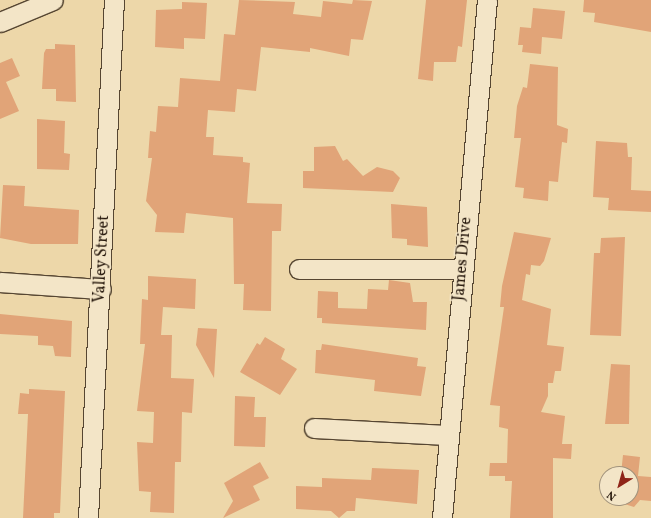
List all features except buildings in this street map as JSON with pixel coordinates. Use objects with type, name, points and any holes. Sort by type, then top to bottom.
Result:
[{"type":"street","points":[[0,22],[53,0]]},
{"type":"street","name":"Valley Street","points":[[88,518],[101,289],[114,0]]},
{"type":"street","name":"James Drive","points":[[442,518],[446,503],[447,435],[487,0]]},
{"type":"street","points":[[299,269],[462,270]]},
{"type":"street","points":[[0,282],[101,289]]},
{"type":"street","points":[[314,428],[447,435]]}]
